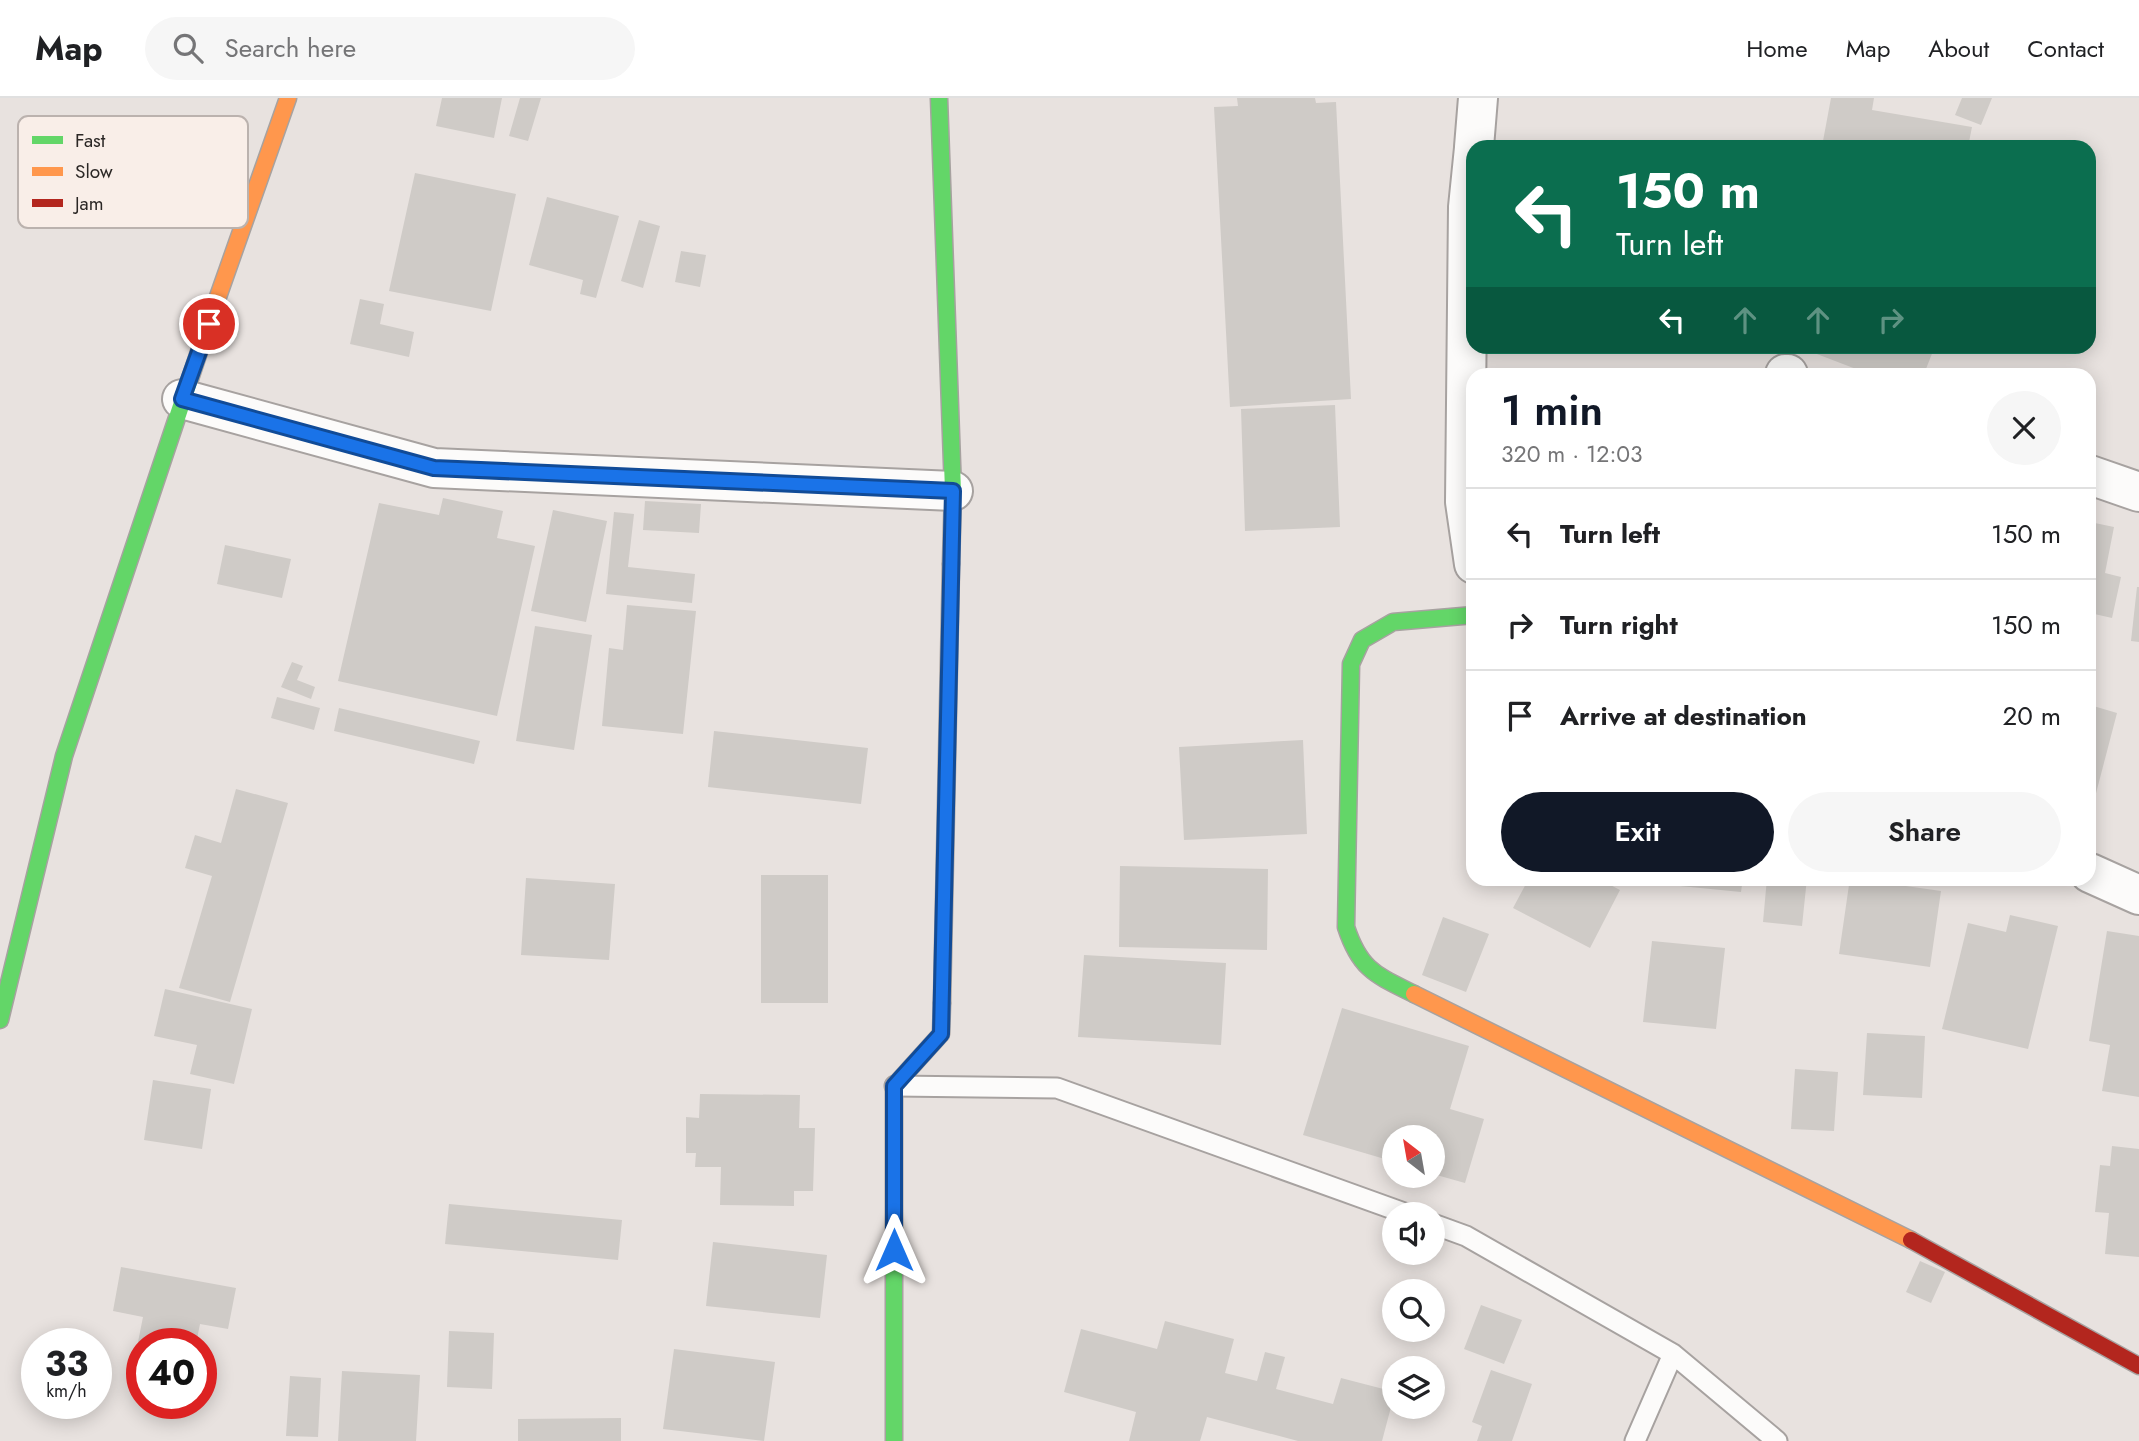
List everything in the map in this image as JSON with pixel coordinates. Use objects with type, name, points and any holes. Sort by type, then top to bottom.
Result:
[{"type":"street","points":[[248,212],[288,98]]},
{"type":"street","points":[[894,1441],[894,1086],[941,1034],[953,491],[939,98]]},
{"type":"street","points":[[1475,140],[1478,98]]},
{"type":"street","points":[[0,1020],[64,756],[182,399],[242,228]]},
{"type":"street","points":[[182,399],[434,468],[953,491]]},
{"type":"street","points":[[1466,404],[1466,509]]},
{"type":"street","points":[[2096,477],[2139,492]]},
{"type":"street","points":[[1466,616],[1393,622],[1362,640],[1351,664],[1346,927],[1354,951],[1374,974],[1902,1235],[2139,1366]]},
{"type":"street","points":[[2096,876],[2139,895]]},
{"type":"lane","points":[[894,1086],[1057,1088],[1382,1205]]},
{"type":"lane","points":[[1445,1228],[1466,1236],[1673,1354],[1777,1441]]},
{"type":"lane","points":[[1635,1441],[1673,1354]]},
{"type":"building","points":[[442,98],[502,98],[494,138],[436,126]]},
{"type":"building","points":[[520,98],[541,98],[528,141],[509,136]]},
{"type":"building","points":[[1237,98],[1315,98],[1316,103],[1336,102],[1351,399],[1230,407],[1214,107],[1238,106]]},
{"type":"building","points":[[1831,98],[1874,98],[1872,110],[1972,127],[1969,140],[1823,140]]},
{"type":"building","points":[[1962,98],[1992,98],[1981,125],[1955,115]]},
{"type":"building","points":[[415,173],[516,194],[491,311],[389,291]]},
{"type":"building","points":[[547,197],[619,216],[596,298],[580,294],[583,280],[529,265]]},
{"type":"building","points":[[639,220],[660,226],[643,288],[621,281]]},
{"type":"building","points":[[681,251],[706,255],[700,287],[675,282]]},
{"type":"building","points":[[360,299],[384,304],[380,324],[414,332],[409,357],[350,344]]},
{"type":"building","points":[[1817,354],[1932,354],[1926,368],[1853,368]]},
{"type":"building","points":[[1335,405],[1340,527],[1245,531],[1241,409]]},
{"type":"building","points":[[443,498],[503,511],[497,538],[535,546],[497,716],[338,681],[379,503],[439,515]]},
{"type":"building","points":[[645,501],[701,504],[699,533],[643,530]]},
{"type":"building","points":[[553,510],[607,521],[586,622],[531,611]]},
{"type":"building","points":[[614,512],[634,514],[628,567],[695,574],[692,603],[606,594]]},
{"type":"building","points":[[2096,523],[2114,527],[2105,573],[2121,577],[2112,618],[2096,614]]},
{"type":"building","points":[[225,545],[291,559],[282,598],[217,584]]},
{"type":"building","points":[[2139,587],[2139,642],[2131,641]]},
{"type":"building","points":[[627,605],[696,611],[683,734],[602,726],[609,648],[623,650]]},
{"type":"building","points":[[535,626],[592,635],[574,750],[516,741]]},
{"type":"building","points":[[292,662],[303,666],[297,680],[315,687],[311,699],[281,687]]},
{"type":"building","points":[[277,697],[320,708],[314,730],[271,718]]},
{"type":"building","points":[[2096,707],[2117,713],[2096,793]]},
{"type":"building","points":[[339,708],[480,741],[474,764],[334,731]]},
{"type":"building","points":[[714,731],[868,748],[861,804],[708,787]]},
{"type":"building","points":[[1303,740],[1307,834],[1184,840],[1179,747]]},
{"type":"building","points":[[236,789],[288,803],[230,1002],[179,988],[212,876],[185,868],[195,835],[221,843]]},
{"type":"building","points":[[1120,866],[1268,869],[1267,950],[1119,947]]},
{"type":"building","points":[[761,875],[828,875],[828,1003],[761,1003]]},
{"type":"building","points":[[526,878],[615,884],[609,960],[521,955]]},
{"type":"building","points":[[1525,886],[1612,886],[1620,890],[1590,948],[1513,908]]},
{"type":"building","points":[[1680,886],[1742,886],[1741,892]]},
{"type":"building","points":[[1766,886],[1806,886],[1802,926],[1763,922]]},
{"type":"building","points":[[1849,886],[1906,886],[1941,891],[1930,967],[1839,954]]},
{"type":"building","points":[[2010,915],[2058,926],[2028,1049],[1942,1029],[1968,923],[2006,932]]},
{"type":"building","points":[[1443,917],[1489,934],[1466,992],[1422,975]]},
{"type":"building","points":[[2107,931],[2139,936],[2139,1097],[2102,1091],[2110,1045],[2089,1041]]},
{"type":"building","points":[[1652,941],[1725,948],[1716,1029],[1643,1022]]},
{"type":"building","points":[[1084,955],[1226,963],[1221,1045],[1078,1037]]},
{"type":"building","points":[[165,989],[252,1009],[234,1084],[190,1074],[197,1045],[154,1036]]},
{"type":"building","points":[[1342,1008],[1469,1046],[1450,1109],[1484,1119],[1465,1183],[1446,1178],[1446,1125],[1382,1125],[1382,1158],[1303,1135]]},
{"type":"building","points":[[1867,1033],[1925,1036],[1922,1098],[1863,1095]]},
{"type":"building","points":[[1795,1069],[1838,1072],[1834,1131],[1791,1129]]},
{"type":"building","points":[[153,1080],[211,1089],[202,1149],[144,1140]]},
{"type":"building","points":[[700,1094],[800,1095],[799,1128],[815,1128],[813,1191],[794,1191],[794,1206],[720,1205],[721,1167],[695,1167],[696,1153],[686,1153],[686,1117],[699,1118]]},
{"type":"building","points":[[2112,1146],[2139,1149],[2139,1257],[2105,1254],[2109,1213],[2095,1212],[2100,1165],[2110,1166]]},
{"type":"building","points":[[449,1204],[622,1220],[618,1260],[445,1244]]},
{"type":"building","points":[[713,1242],[827,1255],[820,1318],[706,1306]]},
{"type":"building","points":[[1920,1261],[1945,1272],[1931,1303],[1906,1292]]},
{"type":"building","points":[[121,1267],[236,1288],[228,1329],[200,1324],[199,1328],[141,1328],[143,1317],[113,1311]]},
{"type":"building","points":[[1481,1305],[1522,1320],[1504,1364],[1464,1349]]},
{"type":"building","points":[[1165,1321],[1234,1339],[1225,1373],[1257,1381],[1265,1352],[1285,1357],[1276,1389],[1333,1404],[1341,1378],[1382,1389],[1382,1419],[1388,1419],[1382,1441],[1298,1441],[1207,1417],[1200,1441],[1129,1441],[1136,1412],[1064,1392],[1081,1329],[1157,1349]]},
{"type":"building","points":[[449,1331],[494,1333],[492,1389],[447,1387]]},
{"type":"building","points":[[674,1349],[775,1362],[764,1441],[663,1429]]},
{"type":"building","points":[[1491,1370],[1532,1384],[1512,1441],[1477,1441],[1482,1426],[1472,1422]]},
{"type":"building","points":[[342,1371],[420,1375],[416,1441],[338,1441]]},
{"type":"building","points":[[290,1376],[321,1378],[318,1437],[286,1436]]},
{"type":"building","points":[[621,1418],[621,1441],[518,1441],[518,1419]]},
{"type":"traffic: fast","points":[[939,98],[953,491],[951,564]]},
{"type":"traffic: fast","points":[[0,1020],[64,756],[207,328]]},
{"type":"traffic: fast","points":[[1414,994],[1371,970],[1357,953],[1346,927],[1351,664],[1362,640],[1393,622],[1466,616]]},
{"type":"traffic: fast","points":[[894,1441],[894,1086],[941,1034],[942,1003]]},
{"type":"traffic: slow","points":[[248,212],[288,98]]},
{"type":"traffic: slow","points":[[207,328],[242,228]]},
{"type":"traffic: slow","points":[[942,1003],[951,564]]},
{"type":"traffic: slow","points":[[1414,994],[1911,1240]]},
{"type":"traffic: jam","points":[[1911,1240],[2139,1366]]},
{"type":"route","points":[[209,324],[182,399],[434,468],[953,491],[941,1034],[894,1086],[894,1250]]}]
